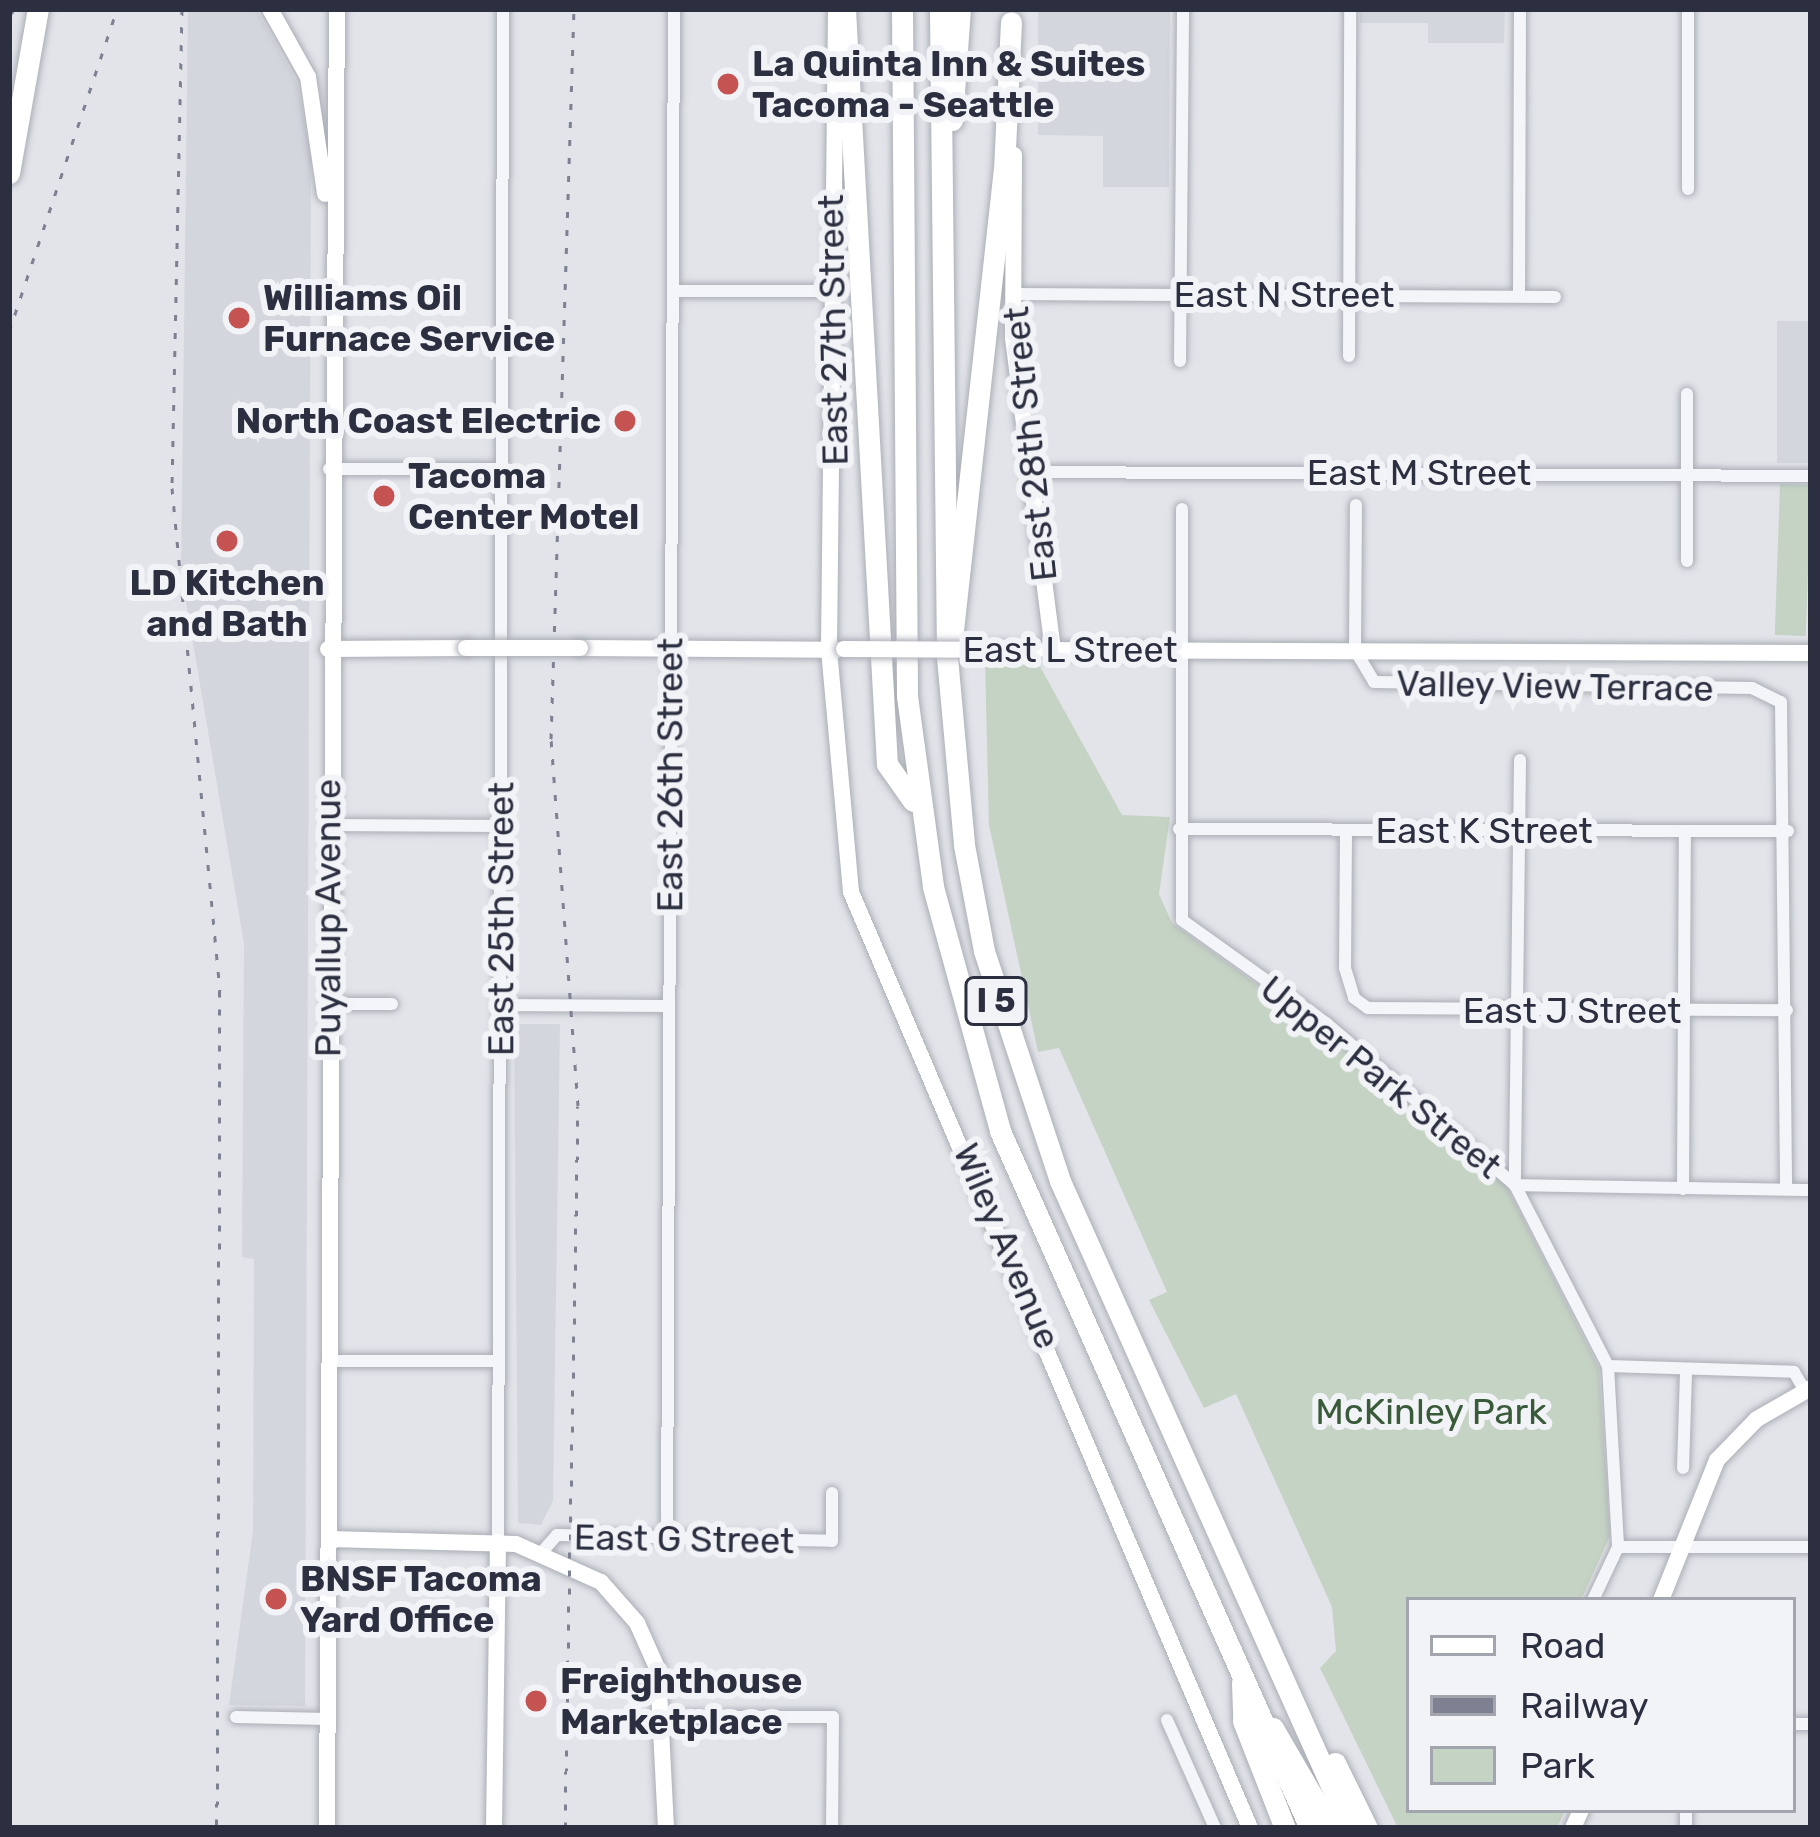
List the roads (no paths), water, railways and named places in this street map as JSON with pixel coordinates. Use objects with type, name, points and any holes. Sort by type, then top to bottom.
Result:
[{"type":"highway","points":[[9,173],[38,9]]},
{"type":"highway","points":[[841,9],[886,764],[917,806]]},
{"type":"highway","name":"I 5","points":[[902,9],[907,696],[917,806],[1000,1131],[1310,1828]]},
{"type":"highway","name":"I 5","points":[[940,9],[947,657],[964,845],[1001,1021],[1122,1326],[1349,1828]]},
{"type":"highway","points":[[944,167],[960,9]]},
{"type":"highway","points":[[947,657],[963,604],[1011,22]]},
{"type":"highway","name":"I 5","points":[[1122,1326],[1367,1828]]},
{"type":"highway","points":[[1242,1671],[1243,1721],[1286,1828]]},
{"type":"highway","name":"I 5","points":[[1264,1720],[1289,1742],[1330,1828]]},
{"type":"street","points":[[270,9],[310,83],[331,236]]},
{"type":"street","name":"Puyallup Avenue","points":[[327,1828],[328,469],[337,9]]},
{"type":"street","name":"East 25th Street","points":[[494,1828],[503,9]]},
{"type":"street","name":"East 26th Street","points":[[667,1541],[674,9]]},
{"type":"street","name":"East 27th Street","points":[[836,650],[841,9]]},
{"type":"street","points":[[1180,361],[1183,9]]},
{"type":"street","points":[[1348,356],[1350,9]]},
{"type":"street","points":[[1519,296],[1520,9]]},
{"type":"street","points":[[1688,9],[1688,189]]},
{"type":"street","name":"East 28th Street","points":[[1011,22],[1013,294],[1045,650]]},
{"type":"street","points":[[673,291],[837,291]]},
{"type":"street","name":"East N Street","points":[[1013,294],[1555,297]]},
{"type":"street","points":[[1687,394],[1687,561]]},
{"type":"street","points":[[328,469],[502,469]]},
{"type":"street","name":"East M Street","points":[[1027,472],[1811,476]]},
{"type":"street","points":[[1355,650],[1356,505]]},
{"type":"street","points":[[1179,829],[1182,509]]},
{"type":"street","name":"East L Street","points":[[328,649],[1811,652]]},
{"type":"street","name":"Wiley Avenue","points":[[836,650],[850,892],[1250,1828]]},
{"type":"street","name":"Valley View Terrace","points":[[1355,650],[1369,678],[1391,687],[1774,695],[1787,717],[1788,831]]},
{"type":"street","points":[[1520,760],[1515,1185],[1811,1190]]},
{"type":"street","points":[[327,825],[501,826]]},
{"type":"street","name":"East K Street","points":[[1179,829],[1788,831]]},
{"type":"street","name":"Upper Park Street","points":[[1179,829],[1181,920],[1327,1024],[1515,1185],[1608,1366],[1618,1547],[1594,1597]]},
{"type":"street","name":"East J Street","points":[[1346,830],[1345,968],[1359,1003],[1515,1011],[1787,1010]]},
{"type":"street","points":[[1683,1189],[1685,831]]},
{"type":"street","points":[[1786,1189],[1788,831]]},
{"type":"street","points":[[327,1004],[392,1004]]},
{"type":"street","points":[[500,1005],[668,1006]]},
{"type":"street","points":[[330,1361],[499,1361]]},
{"type":"street","points":[[1608,1366],[1794,1372],[1808,1389],[1729,1444],[1678,1547],[1662,1597]]},
{"type":"street","points":[[1683,1468],[1686,1370]]},
{"type":"street","name":"East G Street","points":[[543,1551],[557,1535],[832,1541],[832,1493]]},
{"type":"street","points":[[329,1539],[498,1542],[543,1551],[580,1568],[627,1609],[658,1670],[667,1717],[666,1828]]},
{"type":"street","points":[[1618,1547],[1811,1547]]},
{"type":"street","points":[[236,1717],[327,1719]]},
{"type":"street","points":[[667,1717],[833,1717],[832,1828]]},
{"type":"street","points":[[1167,1720],[1215,1828]]},
{"type":"railway","points":[[9,15],[16,9]]},
{"type":"railway","points":[[9,332],[117,9]]},
{"type":"railway","points":[[182,9],[172,488],[220,991],[217,1828]]},
{"type":"railway","points":[[565,1828],[578,1106],[551,739],[574,9]]},
{"type":"place","name":"La Quinta Inn & Suites Tacoma - Seattle","points":[[728,84]]},
{"type":"place","name":"Williams Oil Furnace Service","points":[[239,318]]},
{"type":"place","name":"North Coast Electric","points":[[625,421]]},
{"type":"place","name":"Tacoma Center Motel","points":[[384,496]]},
{"type":"place","name":"LD Kitchen and Bath","points":[[227,541]]},
{"type":"place","name":"BNSF Tacoma Yard Office","points":[[276,1599]]},
{"type":"place","name":"Freighthouse Marketplace","points":[[536,1701]]},
{"type":"park label","name":"McKinley Park","points":[[1431,1412]]}]
